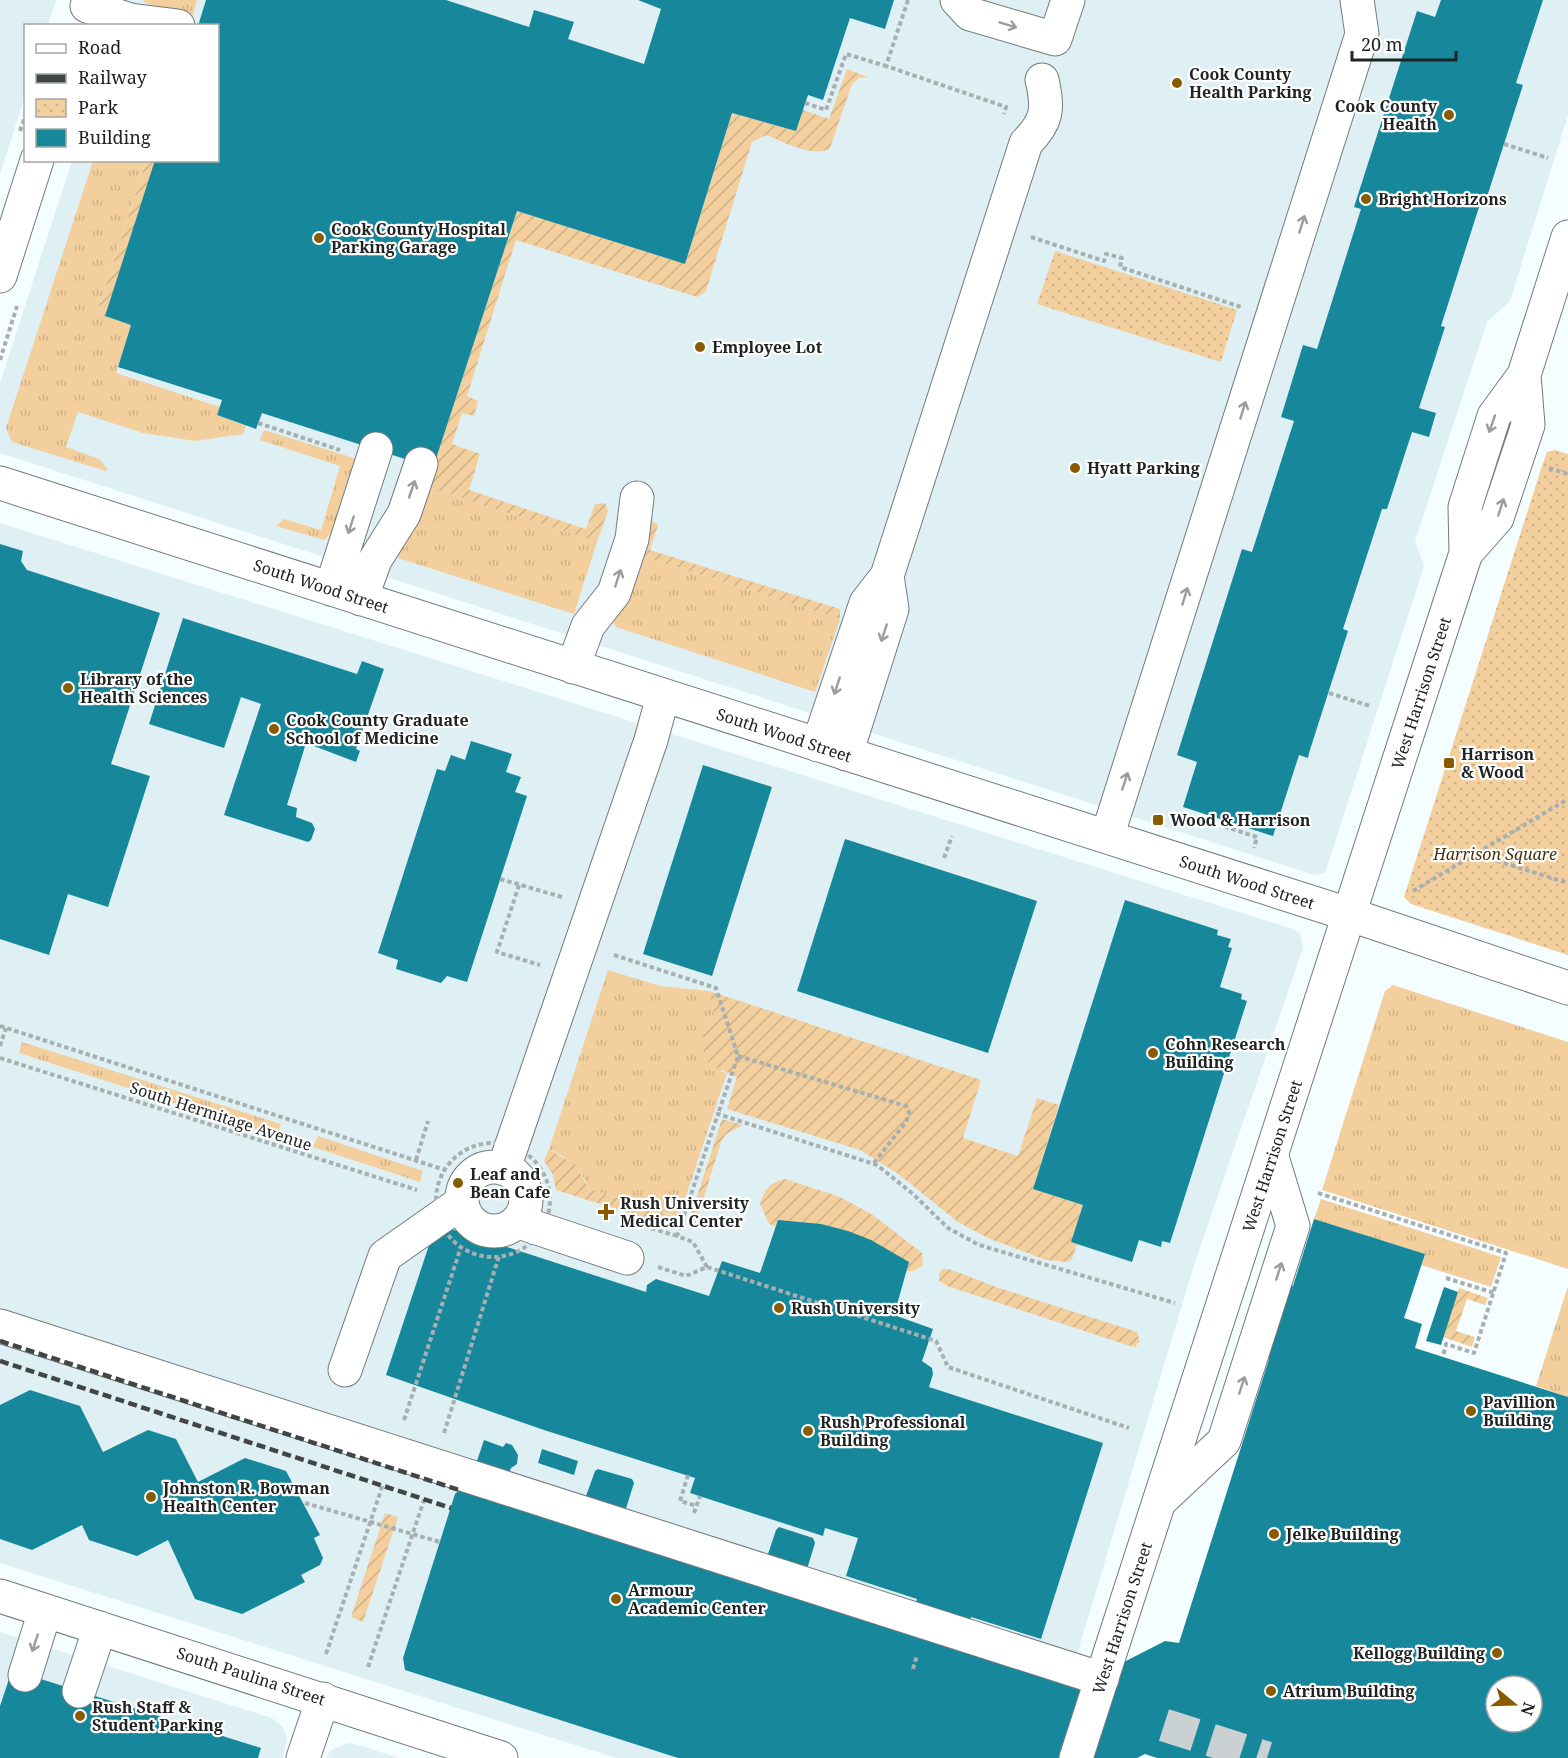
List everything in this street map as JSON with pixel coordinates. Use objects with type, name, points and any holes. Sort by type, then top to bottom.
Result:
[{"type":"street","points":[[957,0],[970,14],[1055,39]]},
{"type":"street","points":[[832,750],[892,609],[886,576],[1026,143],[1039,130],[1048,104],[1042,80],[1068,0]]},
{"type":"street","points":[[1107,837],[1362,34],[1357,0]]},
{"type":"street","points":[[85,10],[135,23]]},
{"type":"street","points":[[0,276],[36,162]]},
{"type":"street","name":"West Harrison Street","points":[[1076,1758],[1466,553],[1497,518],[1528,425],[1524,375],[1568,237]]},
{"type":"street","points":[[361,599],[375,560],[404,514],[392,458]]},
{"type":"street","points":[[331,589],[392,458]]},
{"type":"street","name":"South Wood Street","points":[[0,483],[1350,915],[1568,988]]},
{"type":"street","points":[[573,667],[588,626],[614,592],[632,539],[637,498]]},
{"type":"street","points":[[504,1168],[582,945],[651,740],[663,696]]},
{"type":"street","points":[[345,1370],[385,1256],[447,1208],[463,1191],[474,1174],[493,1167],[504,1168],[512,1172],[524,1186],[526,1203],[519,1237]]},
{"type":"street","points":[[447,1208],[464,1212],[479,1228],[627,1258]]},
{"type":"street","points":[[0,1326],[1102,1679]]},
{"type":"street","name":"South Paulina Street","points":[[0,1596],[501,1758]]},
{"type":"street","points":[[25,1674],[45,1611]]},
{"type":"street","points":[[79,1691],[100,1628]]},
{"type":"street","points":[[303,1758],[323,1699]]},
{"type":"path","points":[[886,66],[908,0]]},
{"type":"path","points":[[805,103],[826,110],[846,54],[1006,107],[1004,116]]},
{"type":"path","points":[[1504,144],[1548,158]]},
{"type":"path","points":[[1028,236],[1104,261],[1106,254],[1122,258],[1120,267],[1245,309],[1243,314]]},
{"type":"path","points":[[258,423],[392,458]]},
{"type":"path","points":[[1549,468],[1568,474]]},
{"type":"path","points":[[1329,693],[1370,706]]},
{"type":"path","points":[[1413,891],[1568,799]]},
{"type":"path","points":[[1225,820],[1223,826],[1257,837],[1254,848]]},
{"type":"path","points":[[944,858],[952,836]]},
{"type":"path","points":[[1475,854],[1568,883]]},
{"type":"path","points":[[500,879],[570,900]]},
{"type":"path","points":[[519,885],[496,952],[571,975]]},
{"type":"path","points":[[582,945],[716,988],[738,1056],[677,1236],[693,1242],[707,1267]]},
{"type":"path","points":[[0,1026],[445,1170]]},
{"type":"path","points":[[0,1046],[6,1028]]},
{"type":"path","points":[[738,1056],[906,1106],[909,1112],[906,1122],[873,1164]]},
{"type":"path","name":"South Hermitage Avenue","points":[[0,1058],[447,1208]]},
{"type":"path","points":[[718,1114],[873,1164],[913,1194],[948,1228],[979,1245],[1175,1303]]},
{"type":"path","points":[[416,1160],[428,1121]]},
{"type":"path","points":[[1314,1192],[1506,1253],[1474,1353],[1446,1344],[1443,1356]]},
{"type":"path","points":[[447,1208],[451,1238],[461,1247],[479,1255],[500,1256]]},
{"type":"path","points":[[368,1667],[435,1466],[453,1398],[500,1256],[519,1237]]},
{"type":"path","points":[[326,1654],[461,1247]]},
{"type":"path","points":[[627,1258],[686,1276],[707,1267],[936,1341],[948,1367],[1129,1428]]},
{"type":"path","points":[[1446,1278],[1494,1293]]},
{"type":"path","points":[[688,1476],[680,1501],[697,1506]]},
{"type":"path","points":[[305,1503],[440,1542]]},
{"type":"shaded area","points":[[0,0],[56,0],[48,24],[24,24],[24,99],[0,174]]},
{"type":"shaded area","points":[[124,0],[1568,0],[1568,115],[1510,301],[1487,322],[1415,541],[1424,566],[1325,873],[1314,875],[0,453],[0,383],[72,162],[219,162],[219,24],[115,24]]},
{"type":"shaded area","name":"Rush University Medical Center","points":[[0,523],[1293,929],[1300,934],[1303,948],[1194,1265],[1046,1758],[616,1758],[0,1563]]},
{"type":"shaded area","points":[[0,1632],[272,1718],[283,1727],[287,1738],[283,1758],[0,1758]]},
{"type":"shaded area","points":[[349,1743],[398,1758],[326,1758],[331,1750]]},
{"type":"green space","points":[[144,0],[197,0],[192,18],[143,2]]},
{"type":"green space","points":[[847,69],[868,77],[859,78],[852,84],[830,148],[824,151],[807,150],[766,135],[752,142],[706,291],[697,297],[516,240],[467,396],[478,401],[474,416],[462,413],[452,444],[480,454],[469,490],[586,529],[595,504],[605,503],[608,511],[597,542],[431,488],[437,469],[433,468],[517,211],[685,264],[732,113],[796,131],[803,110],[829,119]]},
{"type":"green space","points":[[93,162],[146,162],[97,313],[131,325],[116,373],[220,407],[217,415],[246,426],[243,434],[195,441],[143,433],[78,412],[66,447],[99,459],[108,469],[106,471],[12,442],[6,428]]},
{"type":"green space","points":[[146,162],[155,162],[105,316],[97,313]]},
{"type":"green space","points":[[1055,251],[1237,310],[1221,362],[1037,304]]},
{"type":"green space","points":[[264,430],[357,459],[332,532],[324,540],[276,526],[284,519],[321,530],[340,466],[260,440]]},
{"type":"green space","name":"Harrison Square","points":[[1555,450],[1568,454],[1568,955],[1411,904],[1404,897],[1542,466],[1547,452]]},
{"type":"green space","points":[[428,466],[437,469],[431,488],[597,542],[574,614],[398,558]]},
{"type":"green space","points":[[651,520],[658,525],[650,550],[840,609],[840,619],[636,554],[646,522]]},
{"type":"green space","points":[[636,554],[840,619],[815,692],[616,627],[613,622]]},
{"type":"green space","points":[[608,970],[660,986],[709,991],[714,1015],[703,1035],[722,1072],[727,1073],[679,1217],[589,1189],[574,1164],[549,1149]]},
{"type":"green space","points":[[1393,985],[1568,1042],[1568,1269],[1322,1190],[1385,991]]},
{"type":"green space","points":[[709,991],[981,1080],[963,1138],[1018,1156],[1037,1098],[1059,1105],[1033,1189],[1083,1205],[1071,1242],[1077,1244],[1072,1259],[1067,1262],[1046,1260],[990,1239],[958,1222],[897,1173],[860,1150],[727,1109],[737,1077],[711,1065],[704,1055],[703,1035],[714,1015]]},
{"type":"green space","points":[[22,1042],[281,1124],[277,1136],[19,1053]]},
{"type":"green space","points":[[722,1119],[743,1125],[726,1134],[721,1142],[695,1226],[691,1215]]},
{"type":"green space","points":[[318,1136],[423,1171],[420,1182],[313,1147]]},
{"type":"green space","points":[[549,1149],[576,1165],[589,1189],[674,1216],[670,1226],[556,1190],[553,1175],[544,1161]]},
{"type":"green space","points":[[785,1179],[840,1197],[873,1215],[922,1253],[923,1265],[914,1271],[907,1271],[769,1224],[760,1204],[762,1198],[771,1184]]},
{"type":"green space","points":[[1321,1199],[1501,1257],[1491,1287],[1421,1265],[1424,1254],[1314,1219]]},
{"type":"green space","points":[[943,1269],[949,1269],[999,1288],[1137,1332],[1140,1341],[1135,1347],[1127,1345],[947,1286],[939,1281],[939,1274]]},
{"type":"green space","points":[[1568,1286],[1568,1397],[1536,1386]]},
{"type":"green space","points":[[1459,1288],[1488,1298],[1485,1305],[1467,1299],[1456,1331],[1475,1337],[1472,1347],[1443,1337]]},
{"type":"green space","points":[[385,1513],[398,1517],[363,1622],[351,1617]]},
{"type":"building","name":"Cook County Hospital Parking Garage","points":[[206,0],[446,0],[529,27],[534,10],[574,22],[568,39],[644,64],[661,9],[638,0],[894,0],[885,29],[850,18],[823,100],[808,95],[796,131],[732,113],[685,264],[517,211],[433,468],[262,413],[256,429],[217,415],[222,400],[118,367],[131,325],[105,316],[154,162],[219,162],[219,24],[199,24]]},
{"type":"building","points":[[1441,0],[1543,0],[1516,83],[1523,85],[1484,206],[1480,204],[1441,326],[1445,327],[1419,408],[1436,413],[1429,437],[1412,432],[1387,509],[1382,509],[1343,629],[1348,631],[1308,758],[1299,755],[1273,836],[1183,807],[1197,762],[1177,755],[1242,549],[1252,552],[1294,421],[1281,417],[1303,345],[1317,349],[1361,209],[1354,207],[1417,11],[1435,17]]},
{"type":"building","name":"Library of the Health Sciences","points":[[0,544],[23,551],[21,561],[27,570],[160,613],[111,764],[150,776],[108,907],[68,894],[49,955],[0,939]]},
{"type":"building","points":[[183,618],[357,674],[362,661],[384,669],[356,749],[360,751],[356,762],[306,743],[287,805],[297,808],[296,817],[312,823],[315,829],[308,842],[224,815],[261,704],[241,697],[224,748],[149,724]]},
{"type":"building","points":[[471,741],[512,754],[506,772],[521,777],[515,792],[527,796],[467,982],[447,976],[441,983],[396,969],[398,960],[378,953],[437,769],[445,771],[451,755],[465,760]]},
{"type":"building","points":[[703,765],[772,787],[712,976],[643,954]]},
{"type":"building","points":[[845,839],[1037,901],[988,1053],[797,991]]},
{"type":"building","name":"Cohn Research Building","points":[[1125,900],[1218,930],[1217,935],[1231,939],[1228,947],[1232,948],[1220,987],[1242,994],[1241,999],[1247,1001],[1170,1243],[1162,1241],[1161,1247],[1139,1240],[1132,1262],[1071,1242],[1083,1205],[1033,1189]]},
{"type":"building","points":[[1314,1219],[1425,1254],[1404,1318],[1422,1324],[1415,1348],[1568,1397],[1568,1758],[1157,1758],[1145,1754],[1137,1758],[678,1758],[405,1670],[403,1658],[455,1494],[471,1479],[484,1440],[503,1447],[506,1443],[512,1445],[518,1455],[517,1464],[511,1468],[500,1501],[576,1524],[595,1471],[598,1469],[632,1479],[634,1483],[617,1537],[758,1584],[779,1527],[813,1538],[815,1543],[799,1595],[907,1630],[917,1599],[846,1576],[858,1538],[825,1528],[823,1536],[690,1493],[695,1478],[544,1430],[386,1375],[436,1224],[646,1292],[647,1285],[656,1279],[709,1296],[722,1261],[760,1273],[778,1220],[821,1224],[848,1231],[871,1240],[909,1262],[894,1315],[933,1329],[922,1361],[932,1368],[933,1374],[929,1387],[1103,1443],[1041,1639],[971,1617],[961,1648],[1079,1685],[1165,1641],[1179,1643],[1269,1359],[1241,1350],[1264,1278],[1293,1286]]},
{"type":"building","points":[[1444,1287],[1458,1292],[1441,1345],[1426,1341]]},
{"type":"building","name":"Johnston R. Bowman Health Center","points":[[30,1390],[80,1406],[103,1452],[148,1430],[176,1439],[198,1482],[245,1458],[286,1471],[320,1535],[314,1538],[323,1558],[320,1565],[301,1575],[305,1582],[242,1614],[195,1599],[168,1540],[137,1556],[89,1540],[82,1525],[32,1550],[0,1539],[0,1405]]},
{"type":"building","points":[[542,1449],[578,1461],[574,1475],[538,1463]]},
{"type":"building","name":"Rush Staff & Student Parking","points":[[12,1670],[261,1748],[258,1758],[0,1758],[0,1706]]},
{"type":"tunnel","points":[[1164,1725],[1267,1758]]},
{"type":"railway","points":[[0,1341],[459,1490]]},
{"type":"railway","points":[[0,1361],[451,1508]]},
{"type":"place","name":"Cook County Health Parking","points":[[1177,83]]},
{"type":"place","name":"Cook County Health","points":[[1449,115]]},
{"type":"place","name":"Bright Horizons","points":[[1366,199]]},
{"type":"place","name":"Cook County Hospital Parking Garage","points":[[319,238]]},
{"type":"place","name":"Employee Lot","points":[[700,347]]},
{"type":"place","name":"Hyatt Parking","points":[[1075,468]]},
{"type":"place","name":"Library of the Health Sciences","points":[[68,688]]},
{"type":"place","name":"Cook County Graduate School of Medicine","points":[[274,729]]},
{"type":"place","name":"Harrison & Wood","points":[[1449,763]]},
{"type":"place","name":"Wood & Harrison","points":[[1158,820]]},
{"type":"place","name":"Cohn Research Building","points":[[1153,1053]]},
{"type":"place","name":"Leaf and Bean Cafe","points":[[458,1183]]},
{"type":"place","name":"Rush University Medical Center","points":[[606,1212]]},
{"type":"place","name":"Rush University","points":[[779,1308]]},
{"type":"place","name":"Pavillion Building","points":[[1471,1411]]},
{"type":"place","name":"Rush Professional Building","points":[[808,1431]]},
{"type":"place","name":"Johnston R. Bowman Health Center","points":[[151,1497]]},
{"type":"place","name":"Jelke Building","points":[[1274,1534]]},
{"type":"place","name":"Armour Academic Center","points":[[616,1599]]},
{"type":"place","name":"Kellogg Building","points":[[1497,1653]]},
{"type":"place","name":"Atrium Building","points":[[1271,1691]]},
{"type":"place","name":"Rush Staff & Student Parking","points":[[80,1716]]}]
